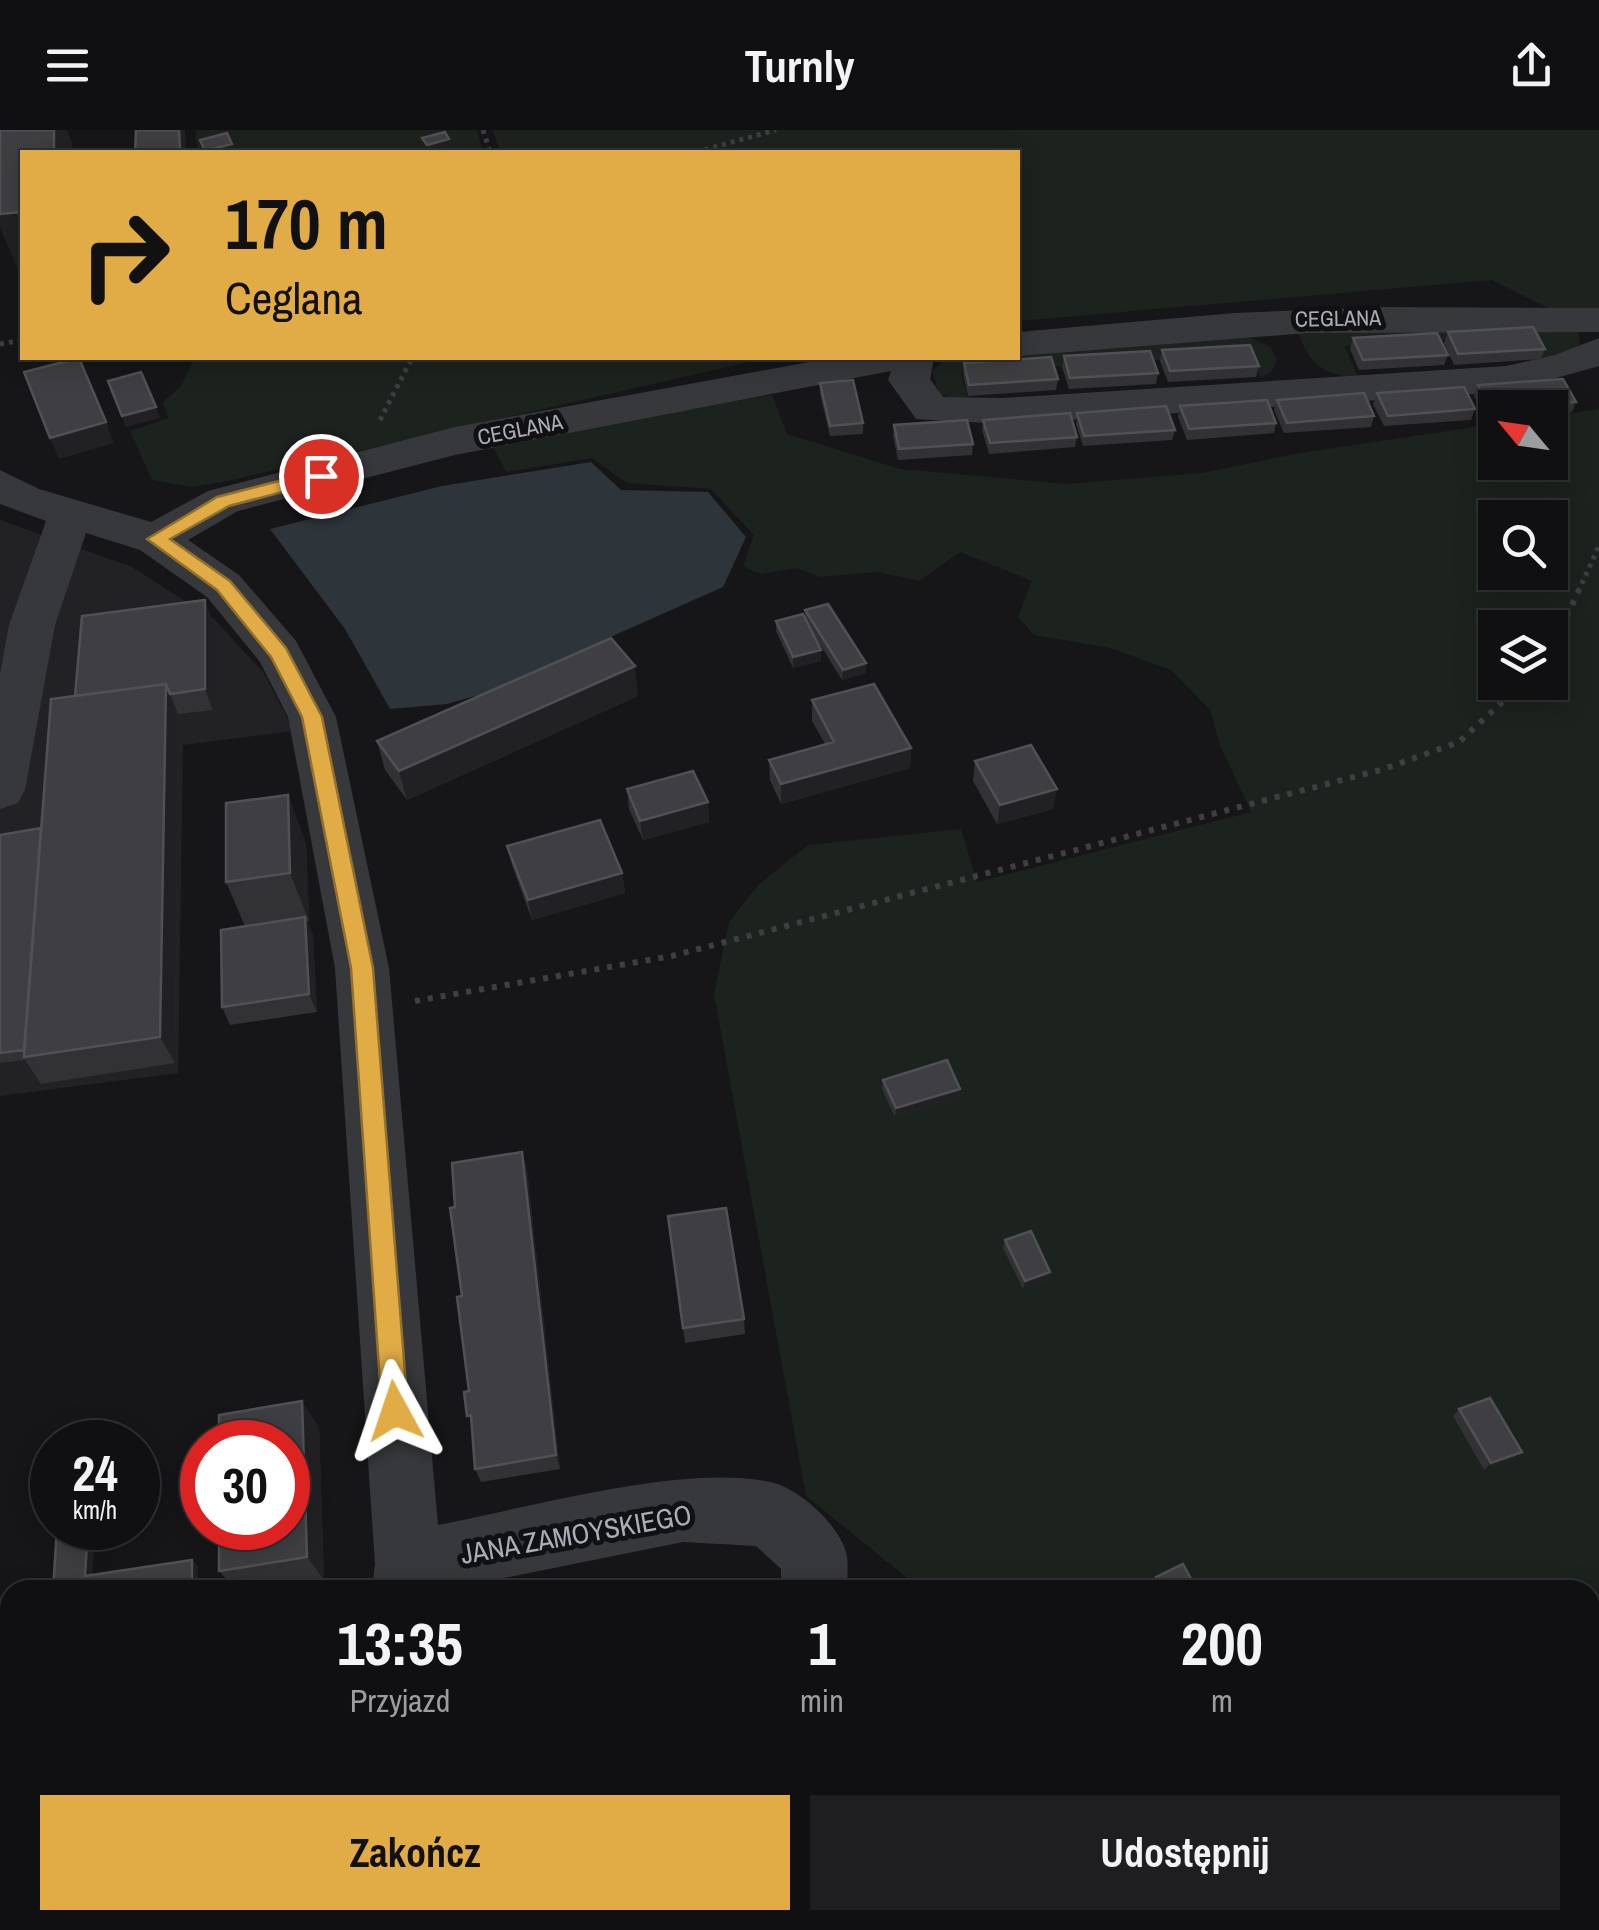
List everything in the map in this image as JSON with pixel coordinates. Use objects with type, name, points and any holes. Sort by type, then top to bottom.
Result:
[{"type":"street","name":"CEGLANA","points":[[1020,344],[1267,320],[1467,315],[1599,320]]},
{"type":"street","points":[[1267,320],[1310,393]]},
{"type":"street","points":[[914,360],[909,380],[931,410],[1143,405],[1506,379],[1568,365],[1599,350]]},
{"type":"street","name":"CEGLANA","points":[[156,539],[223,502],[456,441],[884,360]]},
{"type":"street","points":[[0,484],[24,499],[156,539],[224,586],[279,653],[312,717],[362,968],[406,1577]]},
{"type":"street","points":[[0,790],[16,627],[70,513]]},
{"type":"street","name":"JANA ZAMOYSKIEGO","points":[[406,1577],[682,1510],[770,1514],[814,1554],[814,1580]]},
{"type":"path","points":[[703,150],[776,130]]},
{"type":"path","points":[[357,466],[411,360]]},
{"type":"path","points":[[1568,613],[1599,546]]},
{"type":"path","points":[[364,1010],[672,956],[1384,769],[1460,742],[1505,700]]},
{"type":"shaded area","points":[[196,130],[477,130],[482,150],[197,150]]},
{"type":"shaded area","points":[[493,130],[1599,130],[1599,310],[1550,309],[1492,280],[1020,321],[1020,150],[499,150]]},
{"type":"shaded area","points":[[1565,327],[1578,332],[1580,343],[1570,354],[1545,362],[1531,335],[1345,346],[1358,378],[1320,367],[1308,354],[1299,334],[1303,328]]},
{"type":"shaded area","points":[[1248,337],[1271,347],[1277,360],[1272,371],[1261,378],[1249,354],[961,373],[969,403],[939,394],[932,371],[944,361],[1020,360],[1020,355]]},
{"type":"shaded area","points":[[194,360],[758,360],[191,487],[152,480],[130,431],[168,418],[163,402],[180,387]]},
{"type":"shaded area","points":[[772,395],[787,434],[900,469],[1067,484],[1202,473],[1300,453],[1478,427],[1478,480],[1568,480],[1568,413],[1599,409],[1599,1580],[910,1580],[806,1496],[714,994],[729,922],[758,885],[808,845],[961,829],[977,882],[1251,812],[1220,745],[1210,710],[1171,670],[1110,648],[1034,635],[1018,617],[1032,581],[960,552],[919,581],[878,572],[820,577],[797,568],[761,574],[743,566],[754,535],[711,489],[627,483],[592,458],[506,472],[491,443]]},
{"type":"shaded area","points":[[591,462],[621,490],[708,492],[746,537],[723,587],[561,659],[514,685],[447,704],[390,709],[345,629],[270,529],[442,486]]},
{"type":"shaded area","points":[[0,520],[132,567],[215,620],[263,672],[294,731],[183,745],[178,1073],[0,1096]]},
{"type":"building","points":[[0,130],[54,130],[54,150],[20,150],[20,212],[0,214]]},
{"type":"building","points":[[136,130],[179,130],[180,150],[135,150]]},
{"type":"building","points":[[445,132],[449,139],[427,145],[422,138]]},
{"type":"building","points":[[227,133],[232,144],[205,150],[200,140]]},
{"type":"building","points":[[1533,327],[1545,349],[1458,354],[1448,332]]},
{"type":"building","points":[[1437,333],[1448,355],[1363,360],[1353,338]]},
{"type":"building","points":[[1250,345],[1259,366],[1170,371],[1162,350]]},
{"type":"building","points":[[1150,351],[1158,373],[1070,378],[1064,356]]},
{"type":"building","points":[[1051,357],[1058,379],[969,385],[964,363]]},
{"type":"building","points":[[80,360],[106,422],[50,438],[24,372]]},
{"type":"building","points":[[141,372],[156,407],[122,416],[108,381]]},
{"type":"building","points":[[1563,379],[1576,402],[1568,403],[1568,390],[1481,390],[1478,385]]},
{"type":"building","points":[[853,380],[863,423],[830,426],[820,383]]},
{"type":"building","points":[[1464,387],[1475,409],[1388,416],[1377,393]]},
{"type":"building","points":[[1364,393],[1374,416],[1287,423],[1277,400]]},
{"type":"building","points":[[1267,400],[1276,423],[1189,429],[1180,406]]},
{"type":"building","points":[[1166,406],[1175,430],[1084,436],[1077,413]]},
{"type":"building","points":[[1070,413],[1077,437],[990,443],[983,420]]},
{"type":"building","points":[[967,420],[973,444],[899,449],[894,425]]},
{"type":"building","points":[[205,600],[205,689],[170,694],[166,684],[75,696],[82,616]]},
{"type":"building","points":[[828,604],[866,663],[843,670],[805,610]]},
{"type":"building","points":[[803,614],[821,650],[793,657],[776,621]]},
{"type":"building","points":[[611,638],[635,666],[399,771],[377,741]]},
{"type":"building","points":[[166,684],[160,1037],[24,1057],[51,699]]},
{"type":"building","points":[[874,684],[911,748],[781,784],[769,760],[834,742],[812,700]]},
{"type":"building","points":[[1031,745],[1057,789],[1000,805],[975,761]]},
{"type":"building","points":[[693,771],[708,802],[640,821],[627,789]]},
{"type":"building","points":[[288,795],[290,873],[226,882],[226,803]]},
{"type":"building","points":[[600,820],[622,873],[528,900],[507,846]]},
{"type":"building","points":[[41,828],[24,1050],[0,1053],[0,835]]},
{"type":"building","points":[[305,917],[309,994],[222,1007],[221,930]]},
{"type":"building","points":[[947,1060],[960,1089],[896,1108],[883,1080]]},
{"type":"building","points":[[522,1152],[556,1455],[475,1469],[471,1415],[467,1416],[464,1392],[469,1391],[457,1297],[462,1296],[450,1208],[455,1207],[452,1163]]},
{"type":"building","points":[[726,1208],[744,1319],[683,1328],[668,1216]]},
{"type":"building","points":[[1031,1231],[1050,1272],[1025,1281],[1005,1240]]},
{"type":"building","points":[[1490,1398],[1522,1452],[1491,1463],[1459,1409]]},
{"type":"building","points":[[302,1401],[303,1420],[219,1420],[219,1415]]},
{"type":"building","points":[[56,1550],[87,1550],[85,1576],[192,1560],[192,1580],[54,1580]]},
{"type":"building","points":[[219,1550],[307,1550],[307,1557],[219,1571]]},
{"type":"building","points":[[1183,1564],[1192,1580],[1158,1580],[1156,1577]]},
{"type":"route","points":[[321,476],[223,502],[156,539],[224,586],[279,653],[312,717],[362,968],[395,1411]]}]
